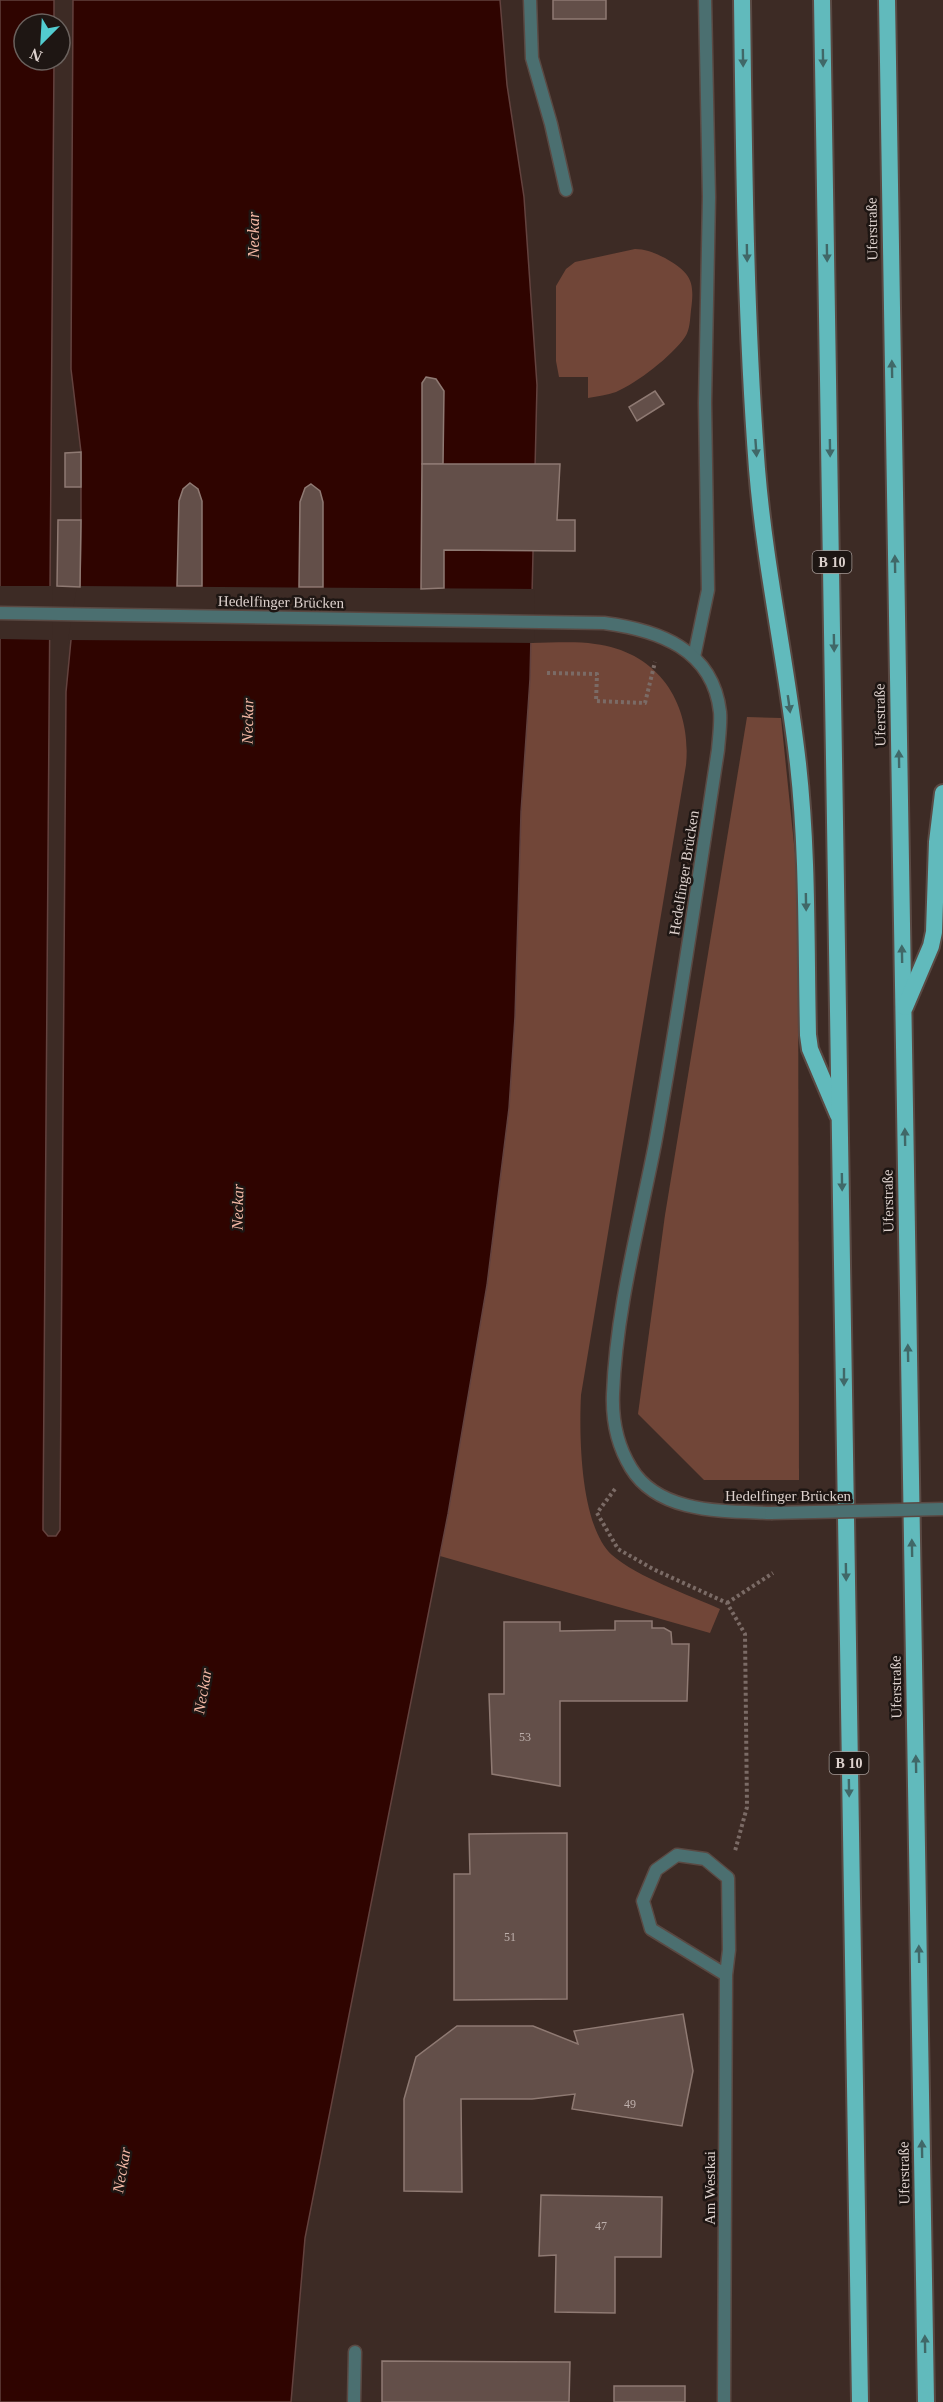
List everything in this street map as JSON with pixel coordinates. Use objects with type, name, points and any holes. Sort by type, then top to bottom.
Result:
[{"type":"highway","points":[[742,0],[750,352],[757,471],[767,561],[801,795],[808,1035],[810,1048],[841,1123]]},
{"type":"highway","name":"B 10","points":[[822,0],[860,2402]]},
{"type":"highway","name":"Uferstraße","points":[[887,0],[926,2402]]},
{"type":"highway","points":[[903,1013],[931,946],[934,932],[937,842],[943,793]]},
{"type":"street","points":[[530,0],[532,58],[551,124],[566,190]]},
{"type":"street","points":[[694,657],[708,590],[705,403],[709,197],[705,0]]},
{"type":"street","name":"Hedelfinger Brücken","points":[[0,614],[579,622],[629,626],[665,637],[694,657],[717,696],[720,731],[655,1141],[616,1343],[613,1396],[615,1432],[631,1467],[644,1485],[665,1498],[713,1511],[771,1513],[943,1509]]},
{"type":"street","points":[[726,1975],[651,1929],[643,1901],[656,1870],[677,1855],[705,1859],[728,1878]]},
{"type":"street","name":"Am Westkai","points":[[724,2402],[728,1878]]},
{"type":"street","points":[[354,2402],[355,2352]]},
{"type":"path","points":[[547,673],[597,674],[596,701],[645,703],[652,669],[665,637]]},
{"type":"path","points":[[631,1467],[597,1513],[618,1549],[653,1569],[727,1603],[745,1634],[747,1807],[728,1878]]},
{"type":"path","points":[[727,1603],[774,1573]]},
{"type":"shaded area","points":[[635,249],[665,258],[686,273],[692,292],[688,331],[672,352],[634,382],[616,392],[588,398],[588,377],[559,377],[556,361],[556,286],[566,269],[575,262]]},
{"type":"shaded area","points":[[531,643],[595,644],[618,649],[637,658],[654,670],[667,685],[677,702],[683,721],[686,765],[581,1395],[580,1433],[588,1502],[593,1523],[601,1541],[612,1555],[635,1571],[720,1609],[710,1633],[440,1556],[487,1285],[509,1108],[515,1017],[521,812]]},
{"type":"shaded area","points":[[747,717],[781,718],[798,883],[799,1480],[704,1480],[638,1414],[665,1215]]},
{"type":"water","name":"Neckar","points":[[0,0],[54,0],[54,12],[12,12],[12,72],[54,72],[43,1530],[48,1536],[56,1536],[60,1530],[66,692],[71,640],[80,587],[81,520],[81,452],[71,369],[73,0],[500,0],[507,85],[524,197],[537,385],[530,679],[521,812],[515,1017],[509,1108],[487,1285],[448,1514],[305,2238],[291,2402],[0,2402]]},
{"type":"pier","points":[[0,586],[53,586],[52,640],[0,639]]},
{"type":"pier","points":[[77,586],[535,589],[534,643],[68,640]]},
{"type":"building","points":[[553,0],[606,0],[606,19],[553,19]]},
{"type":"building","points":[[426,377],[436,379],[444,391],[443,464],[422,464],[422,383]]},
{"type":"building","points":[[655,391],[664,404],[637,421],[629,407]]},
{"type":"building","points":[[81,452],[81,487],[65,487],[65,453]]},
{"type":"building","points":[[422,464],[560,464],[557,520],[575,520],[575,551],[444,550],[444,588],[421,589]]},
{"type":"building","points":[[190,483],[198,489],[202,501],[202,586],[177,586],[179,501],[183,489]]},
{"type":"building","points":[[311,484],[320,491],[323,502],[323,587],[299,587],[300,502],[305,488]]},
{"type":"building","points":[[58,520],[81,520],[80,587],[57,586]]},
{"type":"building","points":[[615,1621],[652,1621],[652,1628],[664,1628],[671,1632],[672,1644],[689,1644],[687,1701],[560,1701],[560,1786],[492,1774],[489,1694],[504,1694],[504,1622],[560,1622],[560,1631],[615,1630]]},
{"type":"building","points":[[567,1833],[567,1999],[454,2000],[454,1874],[470,1874],[469,1834]]},
{"type":"building","points":[[683,2014],[693,2071],[682,2126],[572,2109],[575,2094],[532,2099],[461,2099],[462,2192],[404,2191],[404,2099],[416,2057],[457,2026],[533,2026],[578,2044],[574,2031]]},
{"type":"building","points":[[541,2195],[662,2197],[661,2257],[615,2257],[615,2313],[555,2312],[556,2255],[539,2256]]},
{"type":"building","points":[[382,2361],[570,2362],[569,2402],[382,2402]]},
{"type":"building","points":[[614,2386],[685,2386],[685,2402],[614,2402]]}]
